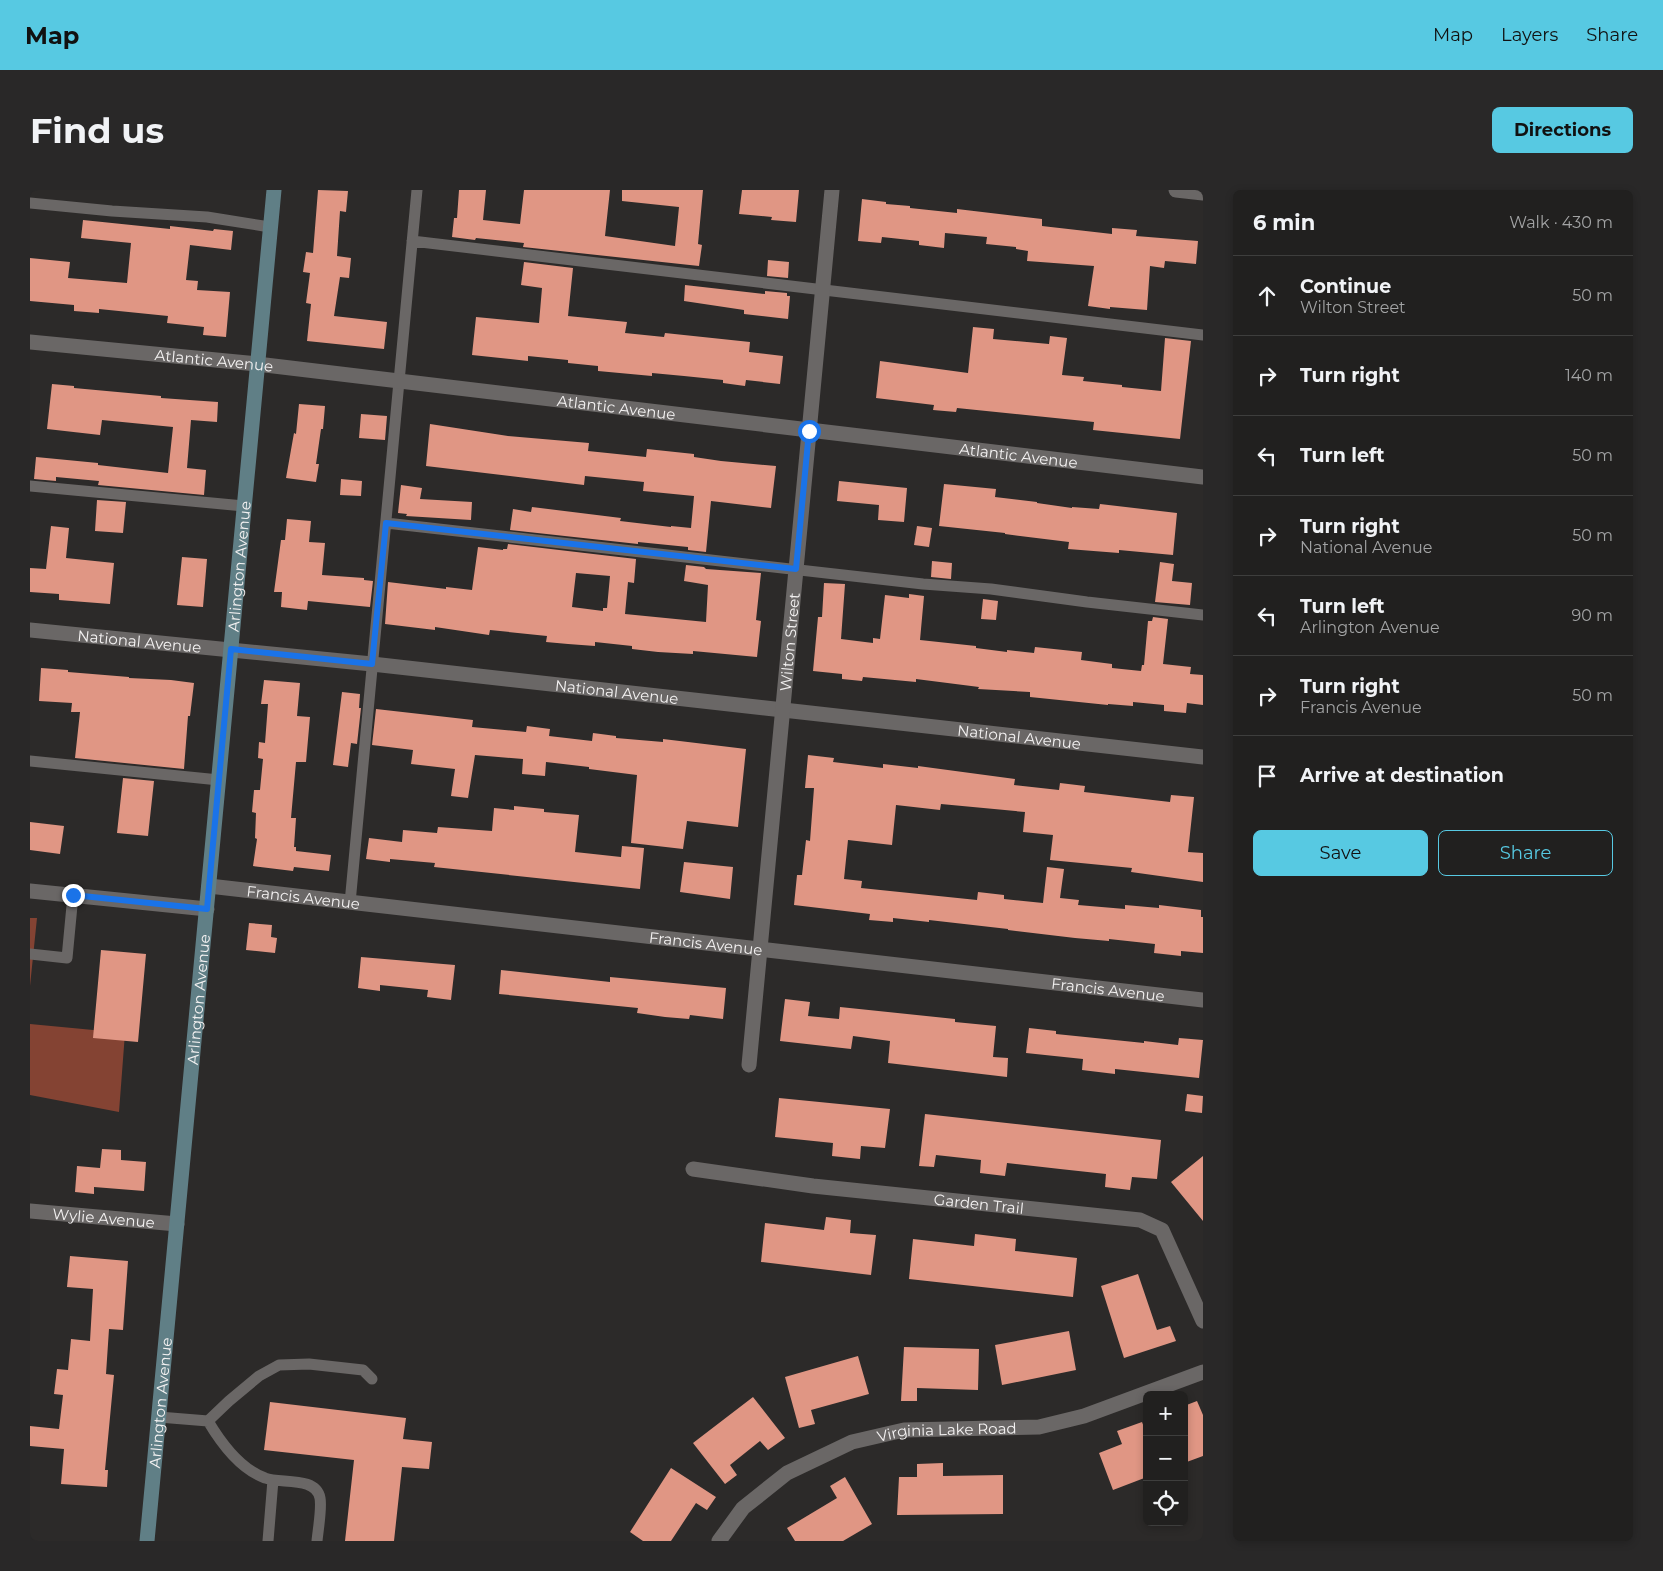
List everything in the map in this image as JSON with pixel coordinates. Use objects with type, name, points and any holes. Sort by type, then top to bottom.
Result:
[{"type":"street","name":"Arlington Avenue","points":[[148,1541],[274,190]]},
{"type":"street","name":"Wilton Street","points":[[749,1065],[832,190]]},
{"type":"street","points":[[1176,190],[1203,193]]},
{"type":"street","name":"Atlantic Avenue","points":[[30,342],[257,364],[1203,477]]},
{"type":"street","name":"National Avenue","points":[[30,630],[372,664],[1203,757]]},
{"type":"street","name":"Francis Avenue","points":[[209,886],[1203,1000]]},
{"type":"street","points":[[30,891],[207,909]]},
{"type":"street","name":"Garden Trail","points":[[693,1169],[813,1186],[1140,1220],[1162,1230],[1203,1321]]},
{"type":"street","name":"Wylie Avenue","points":[[30,1211],[177,1224]]},
{"type":"street","name":"Virginia Lake Road","points":[[719,1541],[743,1508],[787,1473],[852,1442],[904,1430],[1039,1427],[1084,1416],[1203,1372]]},
{"type":"lane","points":[[350,903],[417,190]]},
{"type":"lane","points":[[30,203],[112,211],[207,217],[270,227]]},
{"type":"lane","points":[[412,241],[1203,335]]},
{"type":"lane","points":[[30,486],[244,506]]},
{"type":"lane","points":[[386,523],[923,584],[991,589],[1203,615]]},
{"type":"lane","points":[[30,761],[219,780]]},
{"type":"lane","points":[[30,954],[67,958],[73,895]]},
{"type":"lane","points":[[159,1417],[208,1421],[259,1376],[279,1365],[309,1364],[363,1370],[372,1379]]},
{"type":"lane","points":[[208,1421],[221,1443],[248,1468],[265,1478],[298,1482],[313,1487],[320,1497],[317,1541]]},
{"type":"lane","points":[[268,1541],[273,1480]]},
{"type":"shaded area","points":[[30,918],[37,918],[30,986]]},
{"type":"shaded area","points":[[30,1024],[125,1033],[119,1112],[30,1095]]},
{"type":"building","points":[[318,190],[348,191],[346,212],[340,211],[337,256],[351,258],[349,278],[340,277],[334,316],[387,322],[384,349],[307,341],[311,304],[306,303],[310,273],[303,272],[306,252],[313,253]]},
{"type":"building","points":[[459,190],[486,190],[483,220],[520,224],[524,190],[610,190],[605,236],[675,246],[679,207],[622,201],[622,190],[703,190],[698,244],[702,245],[699,266],[523,247],[524,243],[452,237],[454,218],[457,218]]},
{"type":"building","points":[[742,190],[799,190],[796,222],[771,220],[772,217],[739,214]]},
{"type":"building","points":[[862,199],[910,206],[910,208],[957,213],[957,209],[1042,219],[1042,226],[1112,234],[1112,228],[1137,230],[1136,236],[1198,241],[1196,264],[1165,261],[1164,268],[1150,266],[1147,310],[1110,307],[1110,309],[1088,306],[1094,266],[1027,261],[1028,251],[1016,249],[1016,247],[986,244],[987,237],[945,233],[944,248],[919,245],[919,241],[882,237],[881,243],[858,241]]},
{"type":"building","points":[[83,220],[170,229],[170,226],[213,231],[214,229],[233,231],[231,250],[190,245],[186,280],[198,281],[197,290],[230,292],[226,337],[203,335],[204,327],[167,323],[168,316],[99,309],[99,313],[74,311],[74,305],[30,301],[30,258],[70,262],[68,278],[127,283],[131,243],[81,238]]},
{"type":"building","points":[[768,260],[789,262],[788,278],[767,276]]},
{"type":"building","points":[[524,262],[573,268],[568,316],[627,322],[625,333],[664,337],[665,333],[750,342],[749,352],[783,356],[780,384],[746,380],[745,386],[723,383],[723,380],[684,376],[652,373],[652,376],[598,371],[598,366],[568,363],[568,360],[528,356],[528,361],[472,355],[476,317],[539,323],[542,288],[521,285]]},
{"type":"building","points":[[685,285],[765,294],[765,291],[787,293],[787,296],[790,296],[788,319],[744,314],[744,310],[684,301]]},
{"type":"building","points":[[973,327],[994,329],[993,339],[1049,344],[1050,336],[1067,338],[1062,375],[1084,377],[1083,381],[1161,391],[1165,338],[1191,341],[1180,439],[1093,430],[1094,422],[957,408],[956,412],[933,410],[934,405],[876,398],[880,361],[968,373]]},
{"type":"building","points":[[52,384],[74,386],[74,388],[161,396],[161,398],[218,402],[217,422],[191,420],[187,468],[206,470],[204,495],[98,485],[99,481],[56,477],[56,481],[34,479],[36,457],[98,463],[98,465],[168,473],[173,427],[102,420],[100,435],[47,429]]},
{"type":"building","points":[[299,404],[325,406],[323,429],[321,429],[316,464],[319,464],[316,482],[286,478],[294,433],[296,434]]},
{"type":"building","points":[[361,414],[387,416],[385,440],[359,438]]},
{"type":"building","points":[[430,424],[508,436],[589,443],[588,451],[646,457],[647,449],[694,454],[694,457],[721,461],[776,466],[771,508],[711,501],[706,552],[688,550],[688,547],[638,542],[638,544],[510,530],[513,509],[531,512],[532,507],[621,518],[620,521],[691,528],[694,496],[643,491],[644,482],[585,476],[584,485],[426,466]]},
{"type":"building","points":[[341,479],[362,481],[361,496],[340,495]]},
{"type":"building","points":[[839,481],[907,488],[904,522],[878,520],[879,505],[837,501]]},
{"type":"building","points":[[944,484],[996,489],[995,497],[1072,508],[1099,509],[1100,504],[1177,513],[1173,555],[1119,550],[1119,553],[1068,549],[1069,542],[939,526]]},
{"type":"building","points":[[401,485],[422,488],[420,499],[472,502],[471,520],[406,516],[407,514],[398,513]]},
{"type":"building","points":[[97,500],[126,502],[123,533],[95,531]]},
{"type":"building","points":[[287,519],[311,521],[309,542],[325,543],[322,575],[364,578],[364,580],[373,581],[370,607],[308,601],[307,610],[281,607],[282,592],[274,592],[281,540],[285,540]]},
{"type":"building","points":[[51,526],[69,528],[66,558],[114,563],[110,604],[59,600],[59,594],[30,592],[30,568],[46,569]]},
{"type":"building","points":[[917,526],[932,528],[929,547],[914,545]]},
{"type":"building","points":[[508,544],[636,559],[634,583],[628,582],[625,614],[706,622],[708,585],[684,581],[686,565],[704,567],[706,569],[761,573],[756,620],[761,621],[757,657],[693,651],[693,654],[658,652],[632,649],[632,646],[595,642],[595,646],[546,642],[547,636],[490,630],[489,635],[435,627],[435,630],[385,624],[388,582],[472,590],[478,547],[507,549]],"holes":[[[576,573],[610,576],[607,608],[603,608],[603,611],[572,607]]]},
{"type":"building","points":[[182,557],[207,559],[203,607],[177,605]]},
{"type":"building","points":[[932,561],[952,563],[951,579],[931,577]]},
{"type":"building","points":[[1160,562],[1174,564],[1172,581],[1192,583],[1190,605],[1155,602]]},
{"type":"building","points":[[824,583],[845,584],[841,639],[873,643],[873,638],[880,639],[885,595],[909,598],[909,594],[924,596],[920,640],[976,646],[976,648],[1007,652],[1007,650],[1034,653],[1035,647],[1082,652],[1081,660],[1112,664],[1112,668],[1141,671],[1142,665],[1144,665],[1148,621],[1152,621],[1153,617],[1168,619],[1163,664],[1191,667],[1190,674],[1203,675],[1203,705],[1187,703],[1186,713],[1164,711],[1164,705],[1133,702],[1133,706],[1108,705],[1030,697],[1030,692],[978,689],[979,687],[916,679],[916,682],[863,677],[862,681],[842,679],[842,674],[813,671],[818,617],[822,617]]},
{"type":"building","points":[[983,599],[998,601],[996,620],[981,619]]},
{"type":"building","points":[[41,668],[194,683],[190,716],[188,716],[184,769],[75,758],[80,712],[71,712],[72,703],[39,701]]},
{"type":"building","points":[[264,680],[300,683],[297,716],[310,717],[306,762],[296,762],[291,818],[296,818],[294,847],[296,847],[296,851],[331,855],[329,871],[294,867],[293,871],[253,866],[257,839],[255,838],[256,813],[252,812],[254,790],[260,790],[263,759],[258,758],[259,742],[265,743],[268,704],[261,704]]},
{"type":"building","points":[[342,692],[360,694],[359,708],[361,708],[357,744],[351,743],[348,767],[333,765]]},
{"type":"building","points":[[376,709],[473,720],[472,727],[526,732],[527,726],[550,729],[549,736],[592,741],[593,733],[616,736],[616,738],[663,742],[663,739],[746,749],[738,827],[687,821],[683,849],[631,843],[637,775],[546,762],[545,776],[522,774],[523,759],[475,755],[468,798],[451,796],[455,769],[411,764],[413,750],[372,745]]},
{"type":"building","points":[[808,755],[834,758],[833,762],[883,768],[883,764],[918,768],[918,766],[1015,779],[1014,785],[1059,790],[1060,783],[1085,786],[1084,792],[1170,802],[1171,795],[1194,797],[1188,852],[1203,853],[1203,882],[1131,872],[1132,868],[1050,860],[1053,835],[1023,832],[1025,812],[941,804],[940,810],[896,805],[892,845],[848,840],[844,879],[862,881],[861,888],[977,900],[978,892],[1004,895],[1004,899],[1043,903],[1047,867],[1064,869],[1060,898],[1079,900],[1078,905],[1125,909],[1125,905],[1159,908],[1159,905],[1201,910],[1201,917],[1203,917],[1203,953],[1181,951],[1181,956],[1154,953],[1155,944],[1109,939],[1109,941],[1075,938],[929,920],[929,922],[893,918],[893,922],[869,920],[870,914],[794,905],[797,875],[802,875],[806,840],[810,841],[814,788],[805,788]]},
{"type":"building","points":[[123,778],[154,781],[148,836],[117,833]]},
{"type":"building","points":[[514,806],[544,809],[544,812],[579,815],[575,852],[621,857],[622,846],[644,848],[640,889],[434,867],[435,863],[390,859],[390,862],[366,859],[369,838],[402,842],[403,830],[437,833],[438,827],[492,831],[494,808],[514,810]]},
{"type":"building","points":[[30,822],[64,826],[60,854],[30,850]]},
{"type":"building","points":[[684,862],[733,867],[730,899],[680,892]]},
{"type":"building","points":[[249,923],[272,925],[271,937],[277,938],[275,953],[246,950]]},
{"type":"building","points":[[101,950],[146,954],[138,1042],[93,1038]]},
{"type":"building","points":[[361,957],[455,965],[451,1000],[427,997],[428,990],[380,985],[380,991],[358,988]]},
{"type":"building","points":[[501,970],[610,982],[610,977],[726,988],[723,1019],[690,1015],[689,1019],[665,1017],[637,1013],[638,1008],[499,994]]},
{"type":"building","points":[[785,999],[810,1002],[808,1016],[839,1019],[840,1007],[955,1019],[955,1022],[996,1026],[993,1057],[1008,1058],[1007,1077],[888,1063],[890,1041],[853,1036],[851,1049],[780,1041]]},
{"type":"building","points":[[1029,1028],[1056,1031],[1056,1034],[1144,1043],[1144,1041],[1178,1045],[1179,1038],[1203,1040],[1199,1078],[1115,1069],[1115,1074],[1082,1070],[1083,1059],[1026,1053]]},
{"type":"building","points":[[1187,1094],[1203,1096],[1202,1113],[1185,1111]]},
{"type":"building","points":[[779,1098],[890,1109],[885,1148],[861,1146],[860,1159],[832,1156],[833,1143],[775,1137]]},
{"type":"building","points":[[925,1114],[1161,1140],[1157,1179],[1132,1177],[1130,1190],[1105,1187],[1106,1174],[1007,1163],[1005,1176],[980,1173],[981,1160],[936,1155],[934,1167],[919,1166]]},
{"type":"building","points":[[102,1149],[121,1150],[121,1160],[146,1162],[144,1191],[94,1187],[94,1194],[75,1192],[77,1166],[100,1168]]},
{"type":"building","points":[[1203,1156],[1203,1221],[1171,1182]]},
{"type":"building","points":[[826,1217],[851,1220],[850,1233],[876,1235],[871,1275],[761,1262],[765,1223],[824,1230]]},
{"type":"building","points":[[975,1234],[1016,1239],[1015,1251],[1077,1258],[1073,1297],[909,1279],[913,1239],[974,1246]]},
{"type":"building","points":[[70,1256],[128,1261],[123,1330],[109,1329],[106,1374],[114,1375],[105,1470],[108,1470],[107,1487],[61,1484],[64,1449],[30,1446],[30,1426],[59,1429],[63,1395],[54,1394],[57,1369],[68,1370],[71,1339],[90,1341],[93,1289],[67,1287]]},
{"type":"building","points":[[1138,1274],[1157,1330],[1170,1326],[1176,1341],[1124,1358],[1101,1286]]},
{"type":"building","points":[[1069,1331],[1076,1370],[1002,1385],[995,1345]]},
{"type":"building","points":[[904,1347],[979,1349],[978,1390],[917,1388],[917,1401],[901,1401]]},
{"type":"building","points":[[858,1356],[869,1394],[811,1410],[815,1424],[799,1428],[785,1377]]},
{"type":"building","points":[[753,1397],[785,1438],[768,1450],[760,1441],[730,1465],[737,1475],[725,1484],[693,1443]]},
{"type":"building","points":[[1197,1401],[1203,1415],[1203,1456],[1188,1462],[1188,1436],[1188,1404]]},
{"type":"building","points":[[270,1402],[406,1418],[403,1439],[432,1442],[429,1469],[402,1467],[394,1541],[345,1541],[354,1460],[264,1450]]},
{"type":"building","points":[[1142,1422],[1143,1479],[1113,1490],[1099,1453],[1122,1444],[1117,1431]]},
{"type":"building","points":[[943,1463],[943,1476],[1003,1475],[1003,1514],[897,1515],[899,1477],[917,1477],[917,1464]]},
{"type":"building","points":[[671,1468],[716,1497],[707,1510],[696,1503],[671,1541],[643,1541],[630,1532]]},
{"type":"building","points":[[845,1477],[872,1524],[843,1541],[795,1541],[787,1528],[837,1498],[830,1486]]},
{"type":"route","points":[[73,895],[207,909],[231,649],[372,664],[386,523],[796,569],[809,431]]}]
